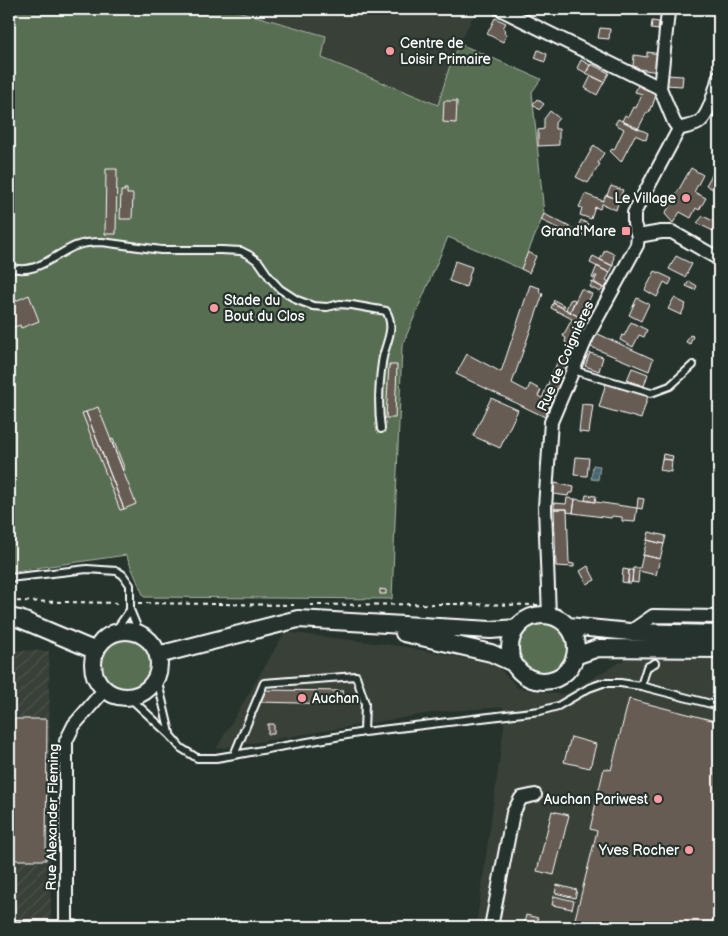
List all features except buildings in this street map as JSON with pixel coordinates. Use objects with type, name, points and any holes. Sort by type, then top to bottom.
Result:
[{"type":"street","points":[[500,9],[660,88]]},
{"type":"street","points":[[668,10],[660,88],[674,122],[679,129]]},
{"type":"street","points":[[719,76],[715,92],[705,116],[698,123],[679,129],[634,213],[634,224],[638,236],[672,232],[719,259]]},
{"type":"street","name":"Rue de Coignières","points":[[548,610],[546,507],[551,422],[587,337],[637,244],[638,236]]},
{"type":"street","points":[[548,610],[568,626],[574,635],[576,646],[571,666],[565,673],[556,679],[546,681],[527,677],[519,671],[513,662],[510,648],[513,634],[523,622],[540,616],[548,610]]},
{"type":"street","points":[[9,616],[96,651]]},
{"type":"street","points":[[630,632],[653,616],[719,617]]},
{"type":"street","points":[[158,655],[298,619],[491,630],[517,628]]},
{"type":"street","points":[[360,623],[491,653],[513,662]]},
{"type":"street","points":[[568,626],[630,632],[719,634]]},
{"type":"street","points":[[130,631],[140,634],[154,646],[158,655],[159,666],[157,676],[145,691],[137,695],[129,697],[112,694],[98,682],[94,672],[93,661],[96,651],[106,638],[113,634],[130,631]]},
{"type":"street","points":[[575,656],[598,648],[719,649]]},
{"type":"street","name":"Rue Alexander Fleming","points":[[66,927],[66,741],[74,725],[105,689]]},
{"type":"street","points":[[491,927],[513,813],[521,798],[535,795]]},
{"type":"street","points":[[9,926],[74,927]]},
{"type":"lane","points":[[9,267],[25,270],[36,267],[75,246],[92,242],[161,250],[240,251],[249,254],[259,262],[280,289],[297,300],[313,306],[340,304],[386,311],[390,317],[391,331],[382,362],[379,414],[381,429]]},
{"type":"lane","points":[[573,370],[651,393],[670,386],[693,365]]},
{"type":"lane","points":[[9,578],[87,569],[117,571],[130,585],[130,608],[140,634]]},
{"type":"lane","points":[[113,634],[130,608]]},
{"type":"lane","points":[[641,686],[647,667],[655,663]]},
{"type":"lane","points":[[157,676],[170,735]]},
{"type":"lane","points":[[234,756],[264,682],[356,676],[365,704],[364,732]]},
{"type":"lane","points":[[129,697],[170,735],[181,748],[197,758],[234,756],[364,732],[540,711],[558,706],[589,688],[603,683],[641,686],[719,706]]},
{"type":"path","points":[[9,600],[119,603],[130,608],[137,603],[296,605]]},
{"type":"path","points":[[306,605],[548,610]]},
{"type":"shaded area","name":"Centre de Loisir Primaire","points":[[231,9],[477,9],[452,58],[438,105],[321,58],[326,36]]},
{"type":"shaded area","points":[[285,632],[400,646],[495,664],[518,688],[564,695],[634,654],[719,655],[719,927],[476,927],[504,727],[503,707],[437,712],[216,749]]},
{"type":"shaded area","points":[[9,650],[49,651],[51,927],[9,927]]},
{"type":"green space","name":"Stade du Bout du Clos","points":[[17,9],[231,9],[326,36],[322,58],[438,105],[452,58],[460,44],[541,79],[532,92],[544,214],[521,269],[448,237],[402,346],[392,599],[144,597],[126,555],[9,572],[9,217],[11,208],[9,207],[9,34]]},
{"type":"green space","points":[[537,623],[547,623],[560,630],[567,643],[567,653],[560,666],[547,673],[537,673],[528,669],[521,662],[517,653],[517,643],[521,634],[528,627]]},
{"type":"green space","points":[[125,639],[134,641],[145,650],[150,664],[148,673],[139,684],[125,689],[116,687],[105,678],[100,664],[102,655],[111,644]]},
{"type":"water","points":[[593,465],[600,466],[598,480],[591,479]]},
{"type":"place","name":"Centre de Loisir Primaire","points":[[390,51]]},
{"type":"place","name":"Le Village","points":[[686,198]]},
{"type":"place","name":"Grand'Mare","points":[[626,231]]},
{"type":"place","name":"Stade du Bout du Clos","points":[[214,308]]},
{"type":"place","name":"Auchan","points":[[302,698]]},
{"type":"place","name":"Auchan Pariwest","points":[[658,799]]},
{"type":"place","name":"Yves Rocher","points":[[689,850]]}]
